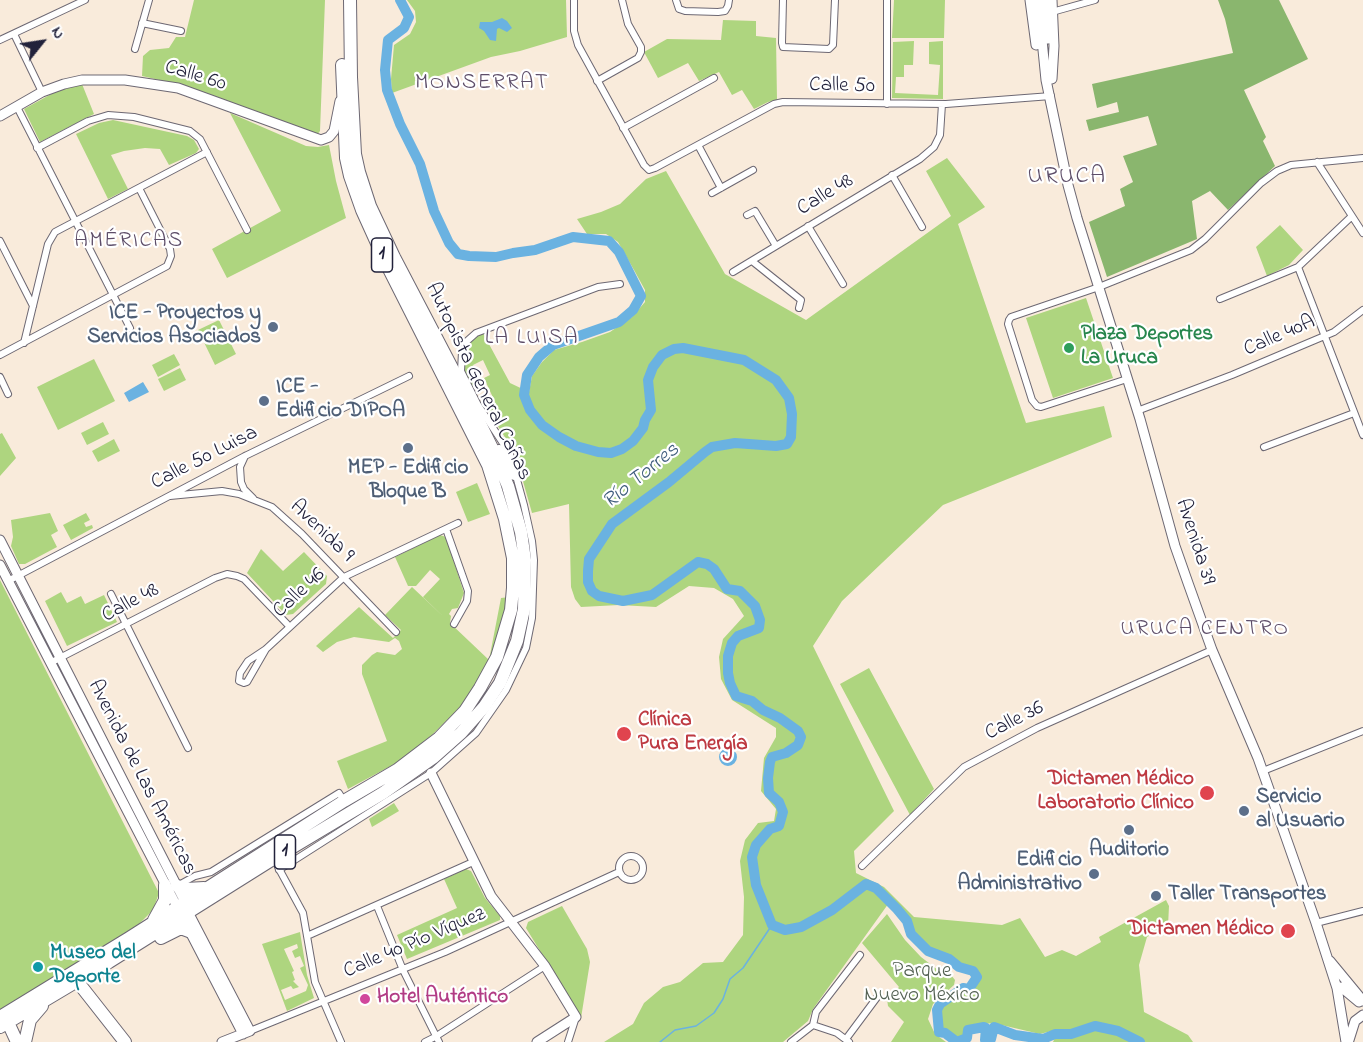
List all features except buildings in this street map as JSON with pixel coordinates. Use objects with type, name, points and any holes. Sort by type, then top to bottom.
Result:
[{"type":"highway","name":"Autopista General Cañas","points":[[183,909],[208,887],[378,781],[439,738],[465,711],[480,688],[497,657],[511,610],[513,558],[505,519],[488,465],[386,263],[350,176],[344,139],[343,0]]},
{"type":"highway","name":"Autopista General Cañas","points":[[183,909],[276,864],[383,793],[447,747],[484,707],[500,683],[517,641],[524,609],[525,560],[521,532],[508,486],[478,420],[394,257],[370,206],[359,172],[351,77],[350,0]]},
{"type":"highway","points":[[478,420],[515,474]]},
{"type":"highway","points":[[153,922],[171,885],[193,890],[208,887]]},
{"type":"highway","name":"1","points":[[3,1020],[153,922],[183,909]]},
{"type":"highway","name":"1","points":[[3,1020],[53,996],[109,962],[183,909]]},
{"type":"highway","points":[[109,962],[118,962],[174,930],[183,929],[191,932]]},
{"type":"highway","points":[[77,981],[125,1042]]},
{"type":"highway","points":[[25,1042],[30,1020],[39,1008],[53,996]]},
{"type":"highway","points":[[3,1020],[16,1042]]},
{"type":"highway","points":[[0,1035],[16,1042]]},
{"type":"main road","points":[[1030,0],[1037,49],[1049,79]]},
{"type":"main road","name":"Avenida 39","points":[[1038,0],[1051,96],[1068,185],[1137,411],[1175,546],[1212,650],[1263,771],[1316,923],[1337,988],[1347,1042]]},
{"type":"main road","name":"Avenida 39","points":[[1044,0],[1049,79]]},
{"type":"main road","points":[[1049,79],[1054,45],[1052,0]]},
{"type":"main road","name":"Calle 60","points":[[0,116],[42,92],[82,80],[150,82],[178,88],[321,140],[329,137],[334,131],[342,87]]},
{"type":"main road","name":"Avenida de Las Américas","points":[[0,540],[183,909],[247,1032]]},
{"type":"main road","name":"Avenida de Las Américas","points":[[0,564],[50,663],[171,885]]},
{"type":"main road","points":[[431,773],[491,896],[545,966],[576,1017],[537,1042]]},
{"type":"main road","name":"Avenida de Las Américas","points":[[183,909],[191,932],[247,1032]]},
{"type":"main road","points":[[1328,959],[1363,1001]]},
{"type":"main road","points":[[1337,988],[1341,987],[1363,1006]]},
{"type":"main road","points":[[1347,1042],[1355,1021],[1363,1015]]},
{"type":"main road","name":"Calle 40 Pío Víquez","points":[[222,1042],[247,1032]]},
{"type":"street","points":[[0,40],[85,0]]},
{"type":"street","points":[[135,49],[149,0]]},
{"type":"street","points":[[573,0],[574,31],[578,45],[623,128],[714,78]]},
{"type":"street","points":[[597,81],[638,57],[641,52],[641,47],[628,24],[622,0]]},
{"type":"street","points":[[676,2],[680,9],[685,11],[725,11],[729,0]]},
{"type":"street","points":[[783,0],[783,47],[829,49],[832,48],[835,0]]},
{"type":"street","points":[[886,104],[887,0]]},
{"type":"street","points":[[1052,12],[1095,0]]},
{"type":"street","points":[[142,23],[181,31]]},
{"type":"street","points":[[14,34],[42,92]]},
{"type":"street","name":"Calle 50","points":[[623,128],[649,170],[774,104],[942,104],[1051,96]]},
{"type":"street","name":"Calle 48","points":[[733,272],[920,159],[934,147],[940,135],[942,104]]},
{"type":"street","points":[[17,107],[130,328]]},
{"type":"street","points":[[37,148],[87,121],[108,115],[134,117],[194,133],[201,139],[247,230]]},
{"type":"street","points":[[698,146],[721,188]]},
{"type":"street","points":[[24,343],[48,243],[55,232],[207,152]]},
{"type":"street","points":[[1127,379],[1041,406],[1037,405],[1032,400],[1008,324],[1009,320],[1011,317],[1099,287],[1191,250],[1276,171],[1291,165],[1363,158]]},
{"type":"street","points":[[1317,162],[1363,232]]},
{"type":"street","points":[[712,193],[753,170]]},
{"type":"street","points":[[892,175],[922,227]]},
{"type":"street","points":[[0,356],[163,270],[170,261],[170,249],[139,188]]},
{"type":"street","points":[[747,215],[755,211],[776,246]]},
{"type":"street","points":[[1220,299],[1298,267],[1352,216]]},
{"type":"street","points":[[808,226],[843,284]]},
{"type":"street","points":[[0,241],[33,306]]},
{"type":"street","points":[[752,261],[801,300],[799,308]]},
{"type":"street","points":[[1298,267],[1363,435]]},
{"type":"street","points":[[341,1042],[315,982],[303,913],[276,864],[431,773],[476,733],[506,690],[526,648],[532,618],[534,560],[530,526],[510,454],[478,405],[461,371],[462,352],[467,341],[476,333],[598,287],[620,284]]},
{"type":"street","name":"Calle 40A","points":[[1137,411],[1232,375],[1334,332],[1363,310]]},
{"type":"street","name":"Calle 50 Luisa","points":[[18,575],[245,456],[409,376]]},
{"type":"street","points":[[0,377],[8,394]]},
{"type":"street","points":[[1264,447],[1354,413]]},
{"type":"street","points":[[245,456],[240,467],[241,482],[244,489],[254,499]]},
{"type":"street","name":"Avenida 9","points":[[168,496],[180,497],[222,492],[239,494],[272,507],[287,519],[396,632]]},
{"type":"street","name":"Calle 46","points":[[266,649],[247,682],[239,681],[240,673],[248,661],[266,649],[344,577],[458,523]]},
{"type":"street","points":[[446,529],[468,591],[464,608],[454,624]]},
{"type":"street","name":"Calle 48","points":[[50,663],[215,578],[227,574],[244,579],[289,626]]},
{"type":"street","points":[[8,581],[18,575]]},
{"type":"street","points":[[111,594],[188,748]]},
{"type":"street","name":"Calle 36","points":[[862,866],[964,767],[1037,728],[1212,650]]},
{"type":"street","points":[[1263,771],[1363,731]]},
{"type":"street","points":[[171,885],[212,872],[339,793],[344,801]]},
{"type":"street","points":[[628,856],[636,857],[643,866],[639,877],[632,881],[623,878],[619,872],[619,864],[628,856]]},
{"type":"street","points":[[307,936],[473,862]]},
{"type":"street","name":"Calle 40 Pío Víquez","points":[[247,1032],[403,970],[619,872]]},
{"type":"street","points":[[377,906],[403,970],[437,1040]]},
{"type":"street","points":[[1316,923],[1363,911]]},
{"type":"street","points":[[791,1042],[813,1025],[816,1012],[860,955]]},
{"type":"street","points":[[425,1042],[437,1040],[545,966]]},
{"type":"street","points":[[813,1025],[848,1040],[878,996]]},
{"type":"street","points":[[568,1042],[576,1017]]},
{"type":"street","points":[[554,1031],[562,1034],[568,1042]]},
{"type":"green space","points":[[194,0],[325,0],[320,131],[317,135],[181,85],[142,76],[143,56],[150,50],[169,48],[176,37],[185,37]]},
{"type":"green space","points":[[407,0],[566,0],[567,37],[491,57],[392,93],[394,45],[410,34],[416,22],[415,11]]},
{"type":"green space","points":[[894,0],[945,0],[944,38],[892,38]]},
{"type":"green space","points":[[1218,0],[1279,0],[1308,59],[1244,90],[1266,137],[1263,141],[1275,166],[1228,210],[1210,191],[1192,201],[1197,239],[1107,277],[1089,222],[1125,206],[1120,189],[1133,182],[1123,156],[1157,145],[1148,116],[1089,131],[1086,120],[1119,112],[1117,102],[1097,108],[1092,84],[1233,53]]},
{"type":"green space","points":[[723,20],[756,21],[756,36],[776,38],[777,100],[754,109],[742,90],[732,95],[719,72],[699,81],[688,63],[658,78],[644,52],[667,39],[721,40]]},
{"type":"green space","points":[[914,41],[913,65],[904,65],[904,77],[896,77],[895,93],[938,95],[940,65],[929,64],[929,42],[943,41],[943,99],[892,98],[893,42]]},
{"type":"green space","points":[[82,84],[94,114],[40,142],[24,109],[55,92]]},
{"type":"green space","points":[[230,113],[306,146],[329,145],[346,218],[227,278],[212,249],[281,211]]},
{"type":"green space","points":[[113,120],[187,136],[194,140],[199,149],[196,153],[169,165],[160,149],[145,148],[111,155],[128,189],[108,199],[76,134],[99,123]]},
{"type":"green space","points":[[947,158],[985,207],[958,224],[1026,423],[1104,406],[1112,437],[943,505],[842,601],[813,646],[894,811],[854,851],[856,873],[884,887],[914,917],[1002,925],[1020,918],[1045,957],[1062,950],[1076,956],[1101,942],[1099,937],[1166,900],[1169,906],[1168,926],[1147,937],[1139,965],[1144,1012],[1188,1035],[1193,1042],[1053,1042],[1059,1029],[1040,1034],[993,1023],[969,1026],[963,1036],[955,1038],[941,1028],[941,1013],[944,1004],[963,991],[969,993],[980,977],[976,970],[930,949],[914,932],[909,920],[891,900],[813,1009],[808,1021],[783,1042],[604,1042],[633,1024],[644,1003],[663,987],[680,982],[703,963],[723,962],[743,935],[744,897],[740,861],[745,840],[758,823],[774,821],[776,809],[761,791],[764,758],[776,737],[776,728],[732,700],[721,679],[719,657],[723,639],[744,616],[733,599],[714,588],[689,586],[656,607],[619,605],[581,607],[571,587],[569,504],[532,513],[515,453],[487,409],[495,402],[484,378],[490,375],[483,360],[473,365],[479,380],[472,386],[464,369],[464,355],[472,339],[483,333],[510,383],[529,392],[532,376],[554,350],[610,332],[632,317],[645,302],[645,290],[634,270],[618,242],[606,234],[587,234],[577,219],[620,204],[646,179],[666,171],[725,274],[806,320],[951,216],[926,171]]},
{"type":"green space","points":[[1280,225],[1303,250],[1289,265],[1267,276],[1256,247]]},
{"type":"green space","name":"Plaza Deportes La Uruca","points":[[1086,298],[1113,378],[1053,398],[1026,318]]},
{"type":"green space","points":[[219,320],[236,354],[215,365],[198,330]]},
{"type":"green space","points":[[174,354],[180,365],[158,377],[152,365]]},
{"type":"green space","points":[[94,359],[115,401],[58,430],[37,387]]},
{"type":"green space","points":[[180,368],[186,380],[164,391],[158,379]]},
{"type":"green space","points":[[103,422],[109,434],[87,445],[81,433]]},
{"type":"green space","points":[[2,433],[16,458],[0,476],[0,434]]},
{"type":"green space","points":[[114,439],[120,451],[98,462],[92,451]]},
{"type":"green space","points":[[477,483],[490,514],[468,522],[456,492]]},
{"type":"green space","points":[[50,513],[58,531],[51,535],[57,547],[25,564],[19,564],[11,546],[13,537],[11,520]]},
{"type":"green space","points":[[86,513],[90,520],[84,523],[86,527],[92,525],[93,528],[71,540],[63,525]]},
{"type":"green space","points":[[440,535],[446,537],[464,593],[458,608],[452,609],[449,614],[450,623],[489,660],[501,598],[510,597],[492,661],[467,700],[433,734],[400,761],[348,789],[337,761],[387,741],[362,674],[362,665],[377,652],[395,655],[402,649],[395,638],[389,642],[354,637],[337,642],[323,652],[316,646],[359,607],[393,638],[401,630],[385,615],[412,587],[446,619],[423,597],[440,579],[430,570],[416,586],[408,586],[395,557]]},
{"type":"green space","points":[[261,549],[283,571],[304,552],[327,576],[326,584],[293,614],[286,615],[247,573]]},
{"type":"green space","points":[[0,580],[159,893],[153,910],[138,925],[0,1010]]},
{"type":"green space","points":[[61,592],[67,603],[81,596],[85,604],[104,595],[117,622],[67,646],[45,601]]},
{"type":"green space","points":[[869,668],[934,789],[910,815],[840,684]]},
{"type":"green space","points":[[394,803],[399,811],[372,827],[369,819]]},
{"type":"green space","points":[[466,869],[471,871],[485,898],[500,916],[500,920],[407,959],[397,935],[457,908],[444,879]]},
{"type":"green space","points":[[562,906],[587,949],[590,962],[581,1018],[526,928],[528,922]]},
{"type":"green space","name":"Parque Nuevo México","points":[[887,914],[905,940],[921,957],[938,970],[951,975],[955,980],[954,985],[933,1004],[928,1019],[935,1034],[946,1042],[891,1042],[904,1022],[888,1006],[887,999],[899,987],[862,943]]},
{"type":"green space","points":[[300,932],[307,975],[314,998],[287,1011],[262,944]],"holes":[[[297,944],[298,948],[292,951],[295,958],[300,956],[304,966],[300,968],[308,985],[306,991],[285,1000],[281,990],[291,986],[293,989],[299,987],[293,981],[295,980],[292,972],[294,971],[284,949]]]},
{"type":"water","points":[[502,18],[512,28],[507,32],[497,29],[496,41],[490,40],[479,28],[480,22],[492,22]]},
{"type":"water","points":[[143,382],[149,392],[129,402],[124,393]]},
{"type":"water","points":[[728,748],[734,751],[737,757],[734,763],[728,766],[722,763],[719,757],[722,751]]},
{"type":"waterway","name":"Río Torres","points":[[400,0],[409,17],[404,28],[388,40],[385,70],[387,90],[400,124],[420,164],[434,211],[449,243],[458,254],[496,257],[535,250],[573,237],[609,241],[619,252],[641,296],[633,310],[619,322],[553,345],[539,357],[527,375],[524,395],[530,410],[542,425],[576,446],[611,453],[622,449],[633,441],[643,428],[651,410],[648,380],[653,367],[662,355],[674,349],[683,348],[744,360],[776,380],[789,398],[792,414],[791,437],[787,444],[776,446],[735,443],[712,447],[612,524],[589,559],[588,571],[588,582],[592,591],[599,596],[623,601],[652,595],[698,562],[714,569],[727,589],[740,591],[755,606],[760,620],[759,628],[738,636],[732,643],[728,656],[730,683],[736,696],[752,701],[763,710],[780,718],[798,731],[801,737],[798,745],[786,753],[772,757],[768,778],[769,793],[779,802],[783,812],[779,826],[770,829],[756,845],[752,857],[756,885],[772,925],[785,930],[801,927],[832,910],[866,884],[876,888],[897,909],[907,921],[911,934],[928,951],[949,959],[959,967],[973,971],[977,977],[969,989],[963,988],[940,1004],[937,1010],[939,1032],[945,1033],[957,1042],[967,1038],[968,1030],[984,1027],[986,1028],[985,1040],[991,1039],[994,1027],[1015,1035],[1043,1039],[1055,1034],[1071,1034],[1095,1026],[1118,1031],[1140,1042]]},
{"type":"waterway","points":[[660,1042],[675,1030],[696,1026],[714,1013],[723,999],[730,979],[743,968],[772,925]]},
{"type":"place","name":"ICE - Proyectos y Servicios Asociados","points":[[273,327]]},
{"type":"place","name":"Plaza Deportes La Uruca","points":[[1069,348]]},
{"type":"place","name":"ICE - Edificio DIPOA","points":[[264,401]]},
{"type":"place","name":"MEP - Edificio Bloque B","points":[[408,448]]},
{"type":"place","name":"Clínica Pura Energía","points":[[624,734]]},
{"type":"place","name":"Dictamen Médico Laboratorio Clínico","points":[[1207,793]]},
{"type":"place","name":"Servicio al Usuario","points":[[1244,811]]},
{"type":"place","name":"Auditorio","points":[[1129,830]]},
{"type":"place","name":"Edificio Administrativo","points":[[1094,874]]},
{"type":"place","name":"Taller Transportes","points":[[1156,896]]},
{"type":"place","name":"Dictamen Médico","points":[[1288,931]]},
{"type":"place","name":"Museo del Deporte","points":[[38,967]]},
{"type":"place","name":"Hotel Auténtico","points":[[365,999]]},
{"type":"district","name":"MONSERRAT","points":[[482,84]]},
{"type":"district","name":"URUCA","points":[[1067,178]]},
{"type":"district","name":"AMÉRICAS","points":[[129,242]]},
{"type":"district","name":"LA LUISA","points":[[532,339]]},
{"type":"district","name":"URUCA CENTRO","points":[[1205,630]]}]
